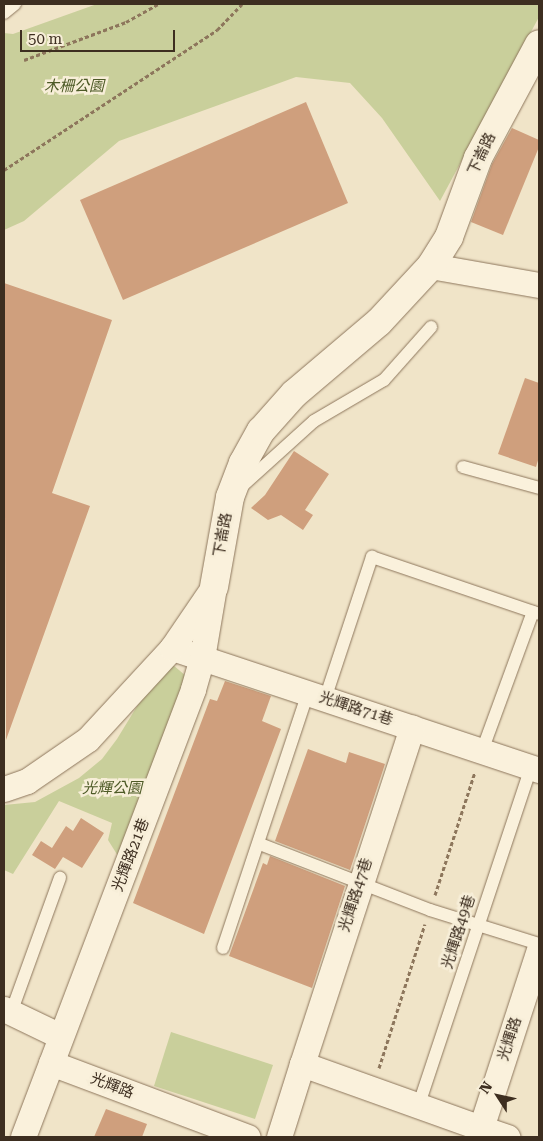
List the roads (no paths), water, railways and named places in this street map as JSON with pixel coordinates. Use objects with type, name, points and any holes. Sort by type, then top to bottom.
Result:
[{"type":"street","name":"下崙路","points":[[4,789],[27,781],[88,738],[172,648],[214,587],[230,497],[243,463],[261,431],[309,381],[379,322],[432,266],[449,237],[478,158],[539,44]]},
{"type":"street","points":[[432,266],[539,285]]},
{"type":"street","name":"光輝路21巷","points":[[51,1063],[202,658],[214,587]]},
{"type":"street","name":"光輝路71巷","points":[[172,648],[535,769]]},
{"type":"street","name":"光輝路47巷","points":[[302,1064],[359,884],[412,728]]},
{"type":"street","name":"光輝路","points":[[481,1128],[539,950]]},
{"type":"street","points":[[7,1011],[60,1036]]},
{"type":"street","points":[[22,1137],[51,1063]]},
{"type":"street","name":"光輝路","points":[[51,1063],[248,1137]]},
{"type":"street","points":[[279,1137],[302,1064],[418,1108],[507,1137]]},
{"type":"lane","points":[[4,12],[15,4]]},
{"type":"lane","points":[[230,497],[314,421],[384,380],[430,328]]},
{"type":"lane","points":[[463,467],[539,488]]},
{"type":"lane","points":[[223,948],[260,844],[372,557],[536,613],[482,751]]},
{"type":"lane","name":"光輝路49巷","points":[[418,1108],[478,926],[535,769]]},
{"type":"lane","points":[[260,844],[359,884],[478,926],[539,944]]},
{"type":"lane","points":[[7,1011],[60,878]]},
{"type":"park label","name":"木柵公園","points":[[74,87]]},
{"type":"park label","name":"光輝公園","points":[[112,789]]}]
